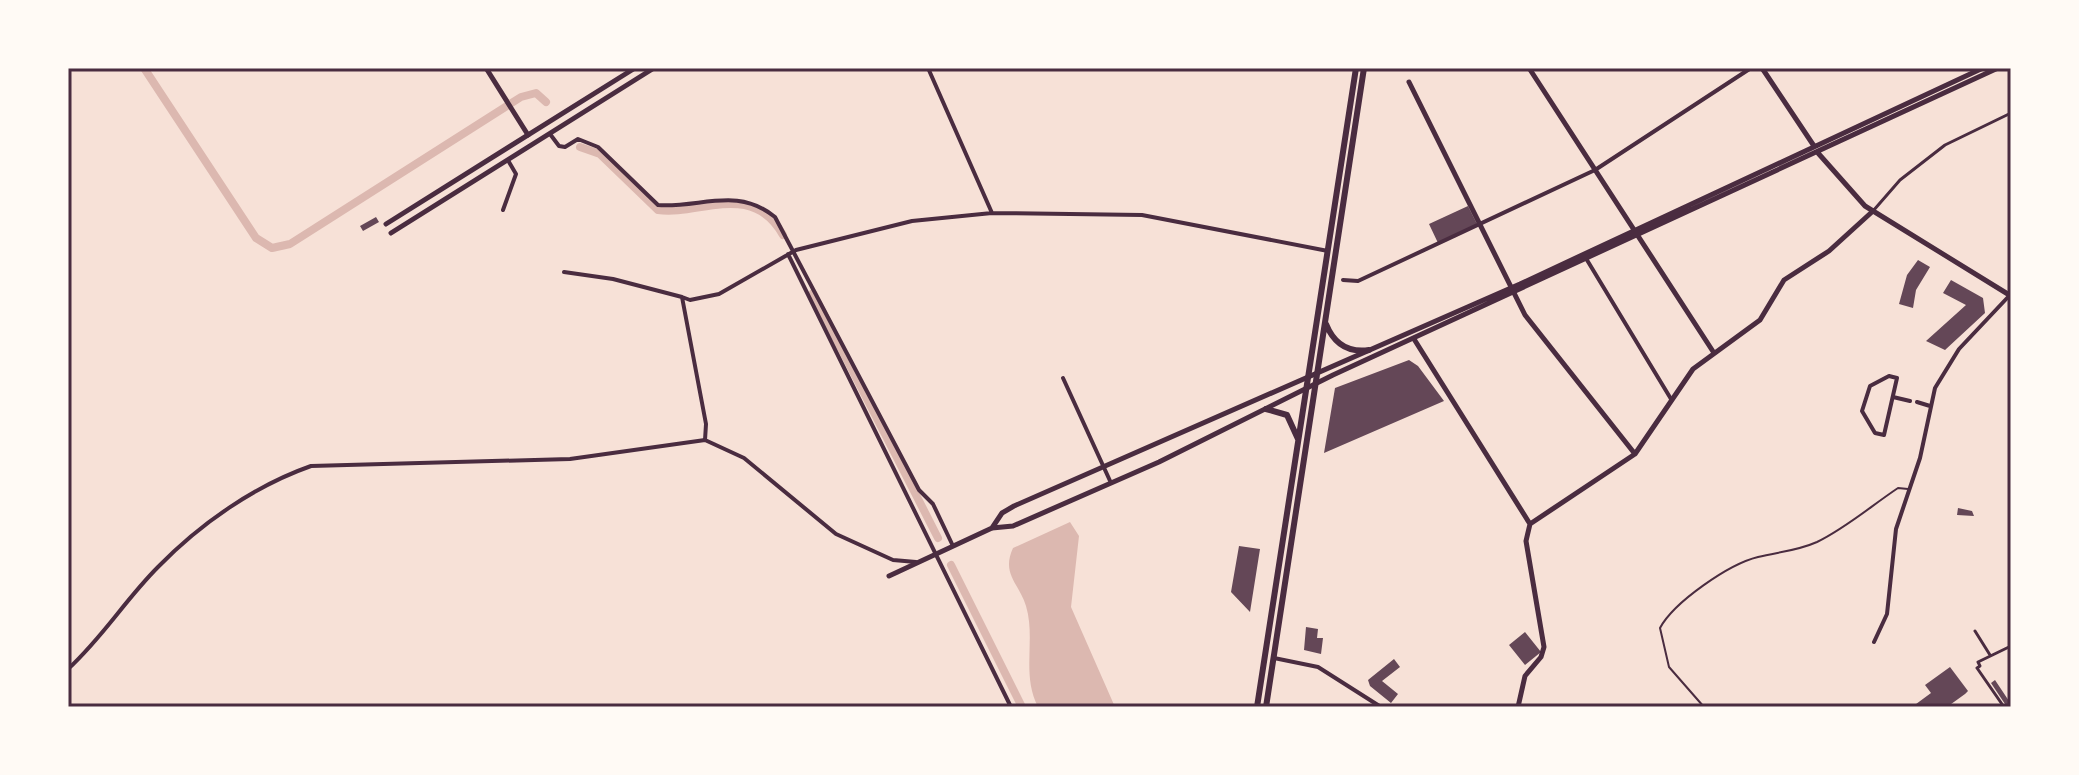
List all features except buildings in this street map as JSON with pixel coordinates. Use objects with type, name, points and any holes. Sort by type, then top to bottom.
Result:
[{"type":"main road","points":[[486,68],[528,135]]},
{"type":"main road","points":[[386,224],[635,68]]},
{"type":"main road","points":[[391,233],[509,162],[654,68]]},
{"type":"main road","points":[[1257,707],[1356,68]]},
{"type":"main road","points":[[1266,707],[1364,68]]},
{"type":"main road","points":[[1529,68],[1714,353]]},
{"type":"main road","points":[[1762,68],[1816,149],[1849,191],[1873,211],[2010,295]]},
{"type":"main road","points":[[889,576],[992,528],[1013,526],[1111,483],[1983,68]]},
{"type":"main road","points":[[1816,149],[1998,68]]},
{"type":"main road","points":[[1409,82],[1529,321],[1635,454]]},
{"type":"main road","points":[[1518,707],[1525,676],[1541,657],[1544,647],[1526,541],[1530,524],[1635,454],[1693,369],[1760,320],[1789,275],[1823,255],[1873,211]]},
{"type":"main road","points":[[992,528],[1006,510],[1308,376],[1587,260],[1636,233]]},
{"type":"main road","points":[[1326,322],[1333,338],[1344,347],[1369,350]]},
{"type":"main road","points":[[1414,339],[1530,524]]},
{"type":"main road","points":[[1260,397],[1266,409],[1287,415],[1298,440]]},
{"type":"street","points":[[928,68],[992,213]]},
{"type":"street","points":[[1343,280],[1358,281],[1595,170],[1751,68]]},
{"type":"street","points":[[1873,211],[1926,159],[2011,113]]},
{"type":"street","points":[[550,134],[559,146],[565,147],[578,139],[595,144],[658,205],[719,198],[760,206],[780,221],[919,490],[933,504],[953,546]]},
{"type":"street","points":[[503,210],[516,174],[509,162]]},
{"type":"street","points":[[564,272],[613,279],[690,300],[719,294],[796,250],[912,221],[992,213],[1142,215],[1328,251]]},
{"type":"street","points":[[788,254],[931,539],[935,555],[1011,707]]},
{"type":"street","points":[[1587,260],[1671,399]]},
{"type":"street","points":[[1874,642],[1887,614],[1896,529],[1925,438],[1935,388],[1959,349],[2010,295]]},
{"type":"street","points":[[682,297],[701,394],[705,440]]},
{"type":"street","points":[[1889,376],[1897,378],[1893,397],[1884,435],[1875,433],[1862,411],[1870,386],[1889,376]]},
{"type":"street","points":[[1063,378],[1111,483]]},
{"type":"street","points":[[1893,397],[1910,401]]},
{"type":"street","points":[[1917,402],[1930,406]]},
{"type":"street","points":[[68,669],[99,641],[156,568],[187,540],[235,503],[282,476],[311,466],[570,459],[705,440],[744,458],[836,534],[893,560],[918,563]]},
{"type":"street","points":[[1975,631],[1990,655]]},
{"type":"street","points":[[2004,707],[1977,668],[1980,666],[1978,662],[2011,646]]},
{"type":"street","points":[[1274,658],[1318,667],[1381,707]]},
{"type":"lane","points":[[1704,707],[1669,667],[1660,628],[1664,620],[1703,586],[1731,568],[1813,543],[1843,528],[1898,488],[1909,489]]},
{"type":"shaded area","points":[[1070,522],[1079,536],[1071,607],[1115,707],[1038,707],[1033,695],[1029,670],[1029,619],[1010,572],[1010,557],[1013,548]]},
{"type":"waterway","points":[[144,68],[256,238],[272,248],[290,244],[521,97],[536,93],[546,102]]},
{"type":"waterway","points":[[580,147],[600,154],[658,210],[741,205],[756,209],[770,218],[783,235]]},
{"type":"waterway","points":[[813,293],[938,538]]},
{"type":"waterway","points":[[951,565],[1022,707]]}]
